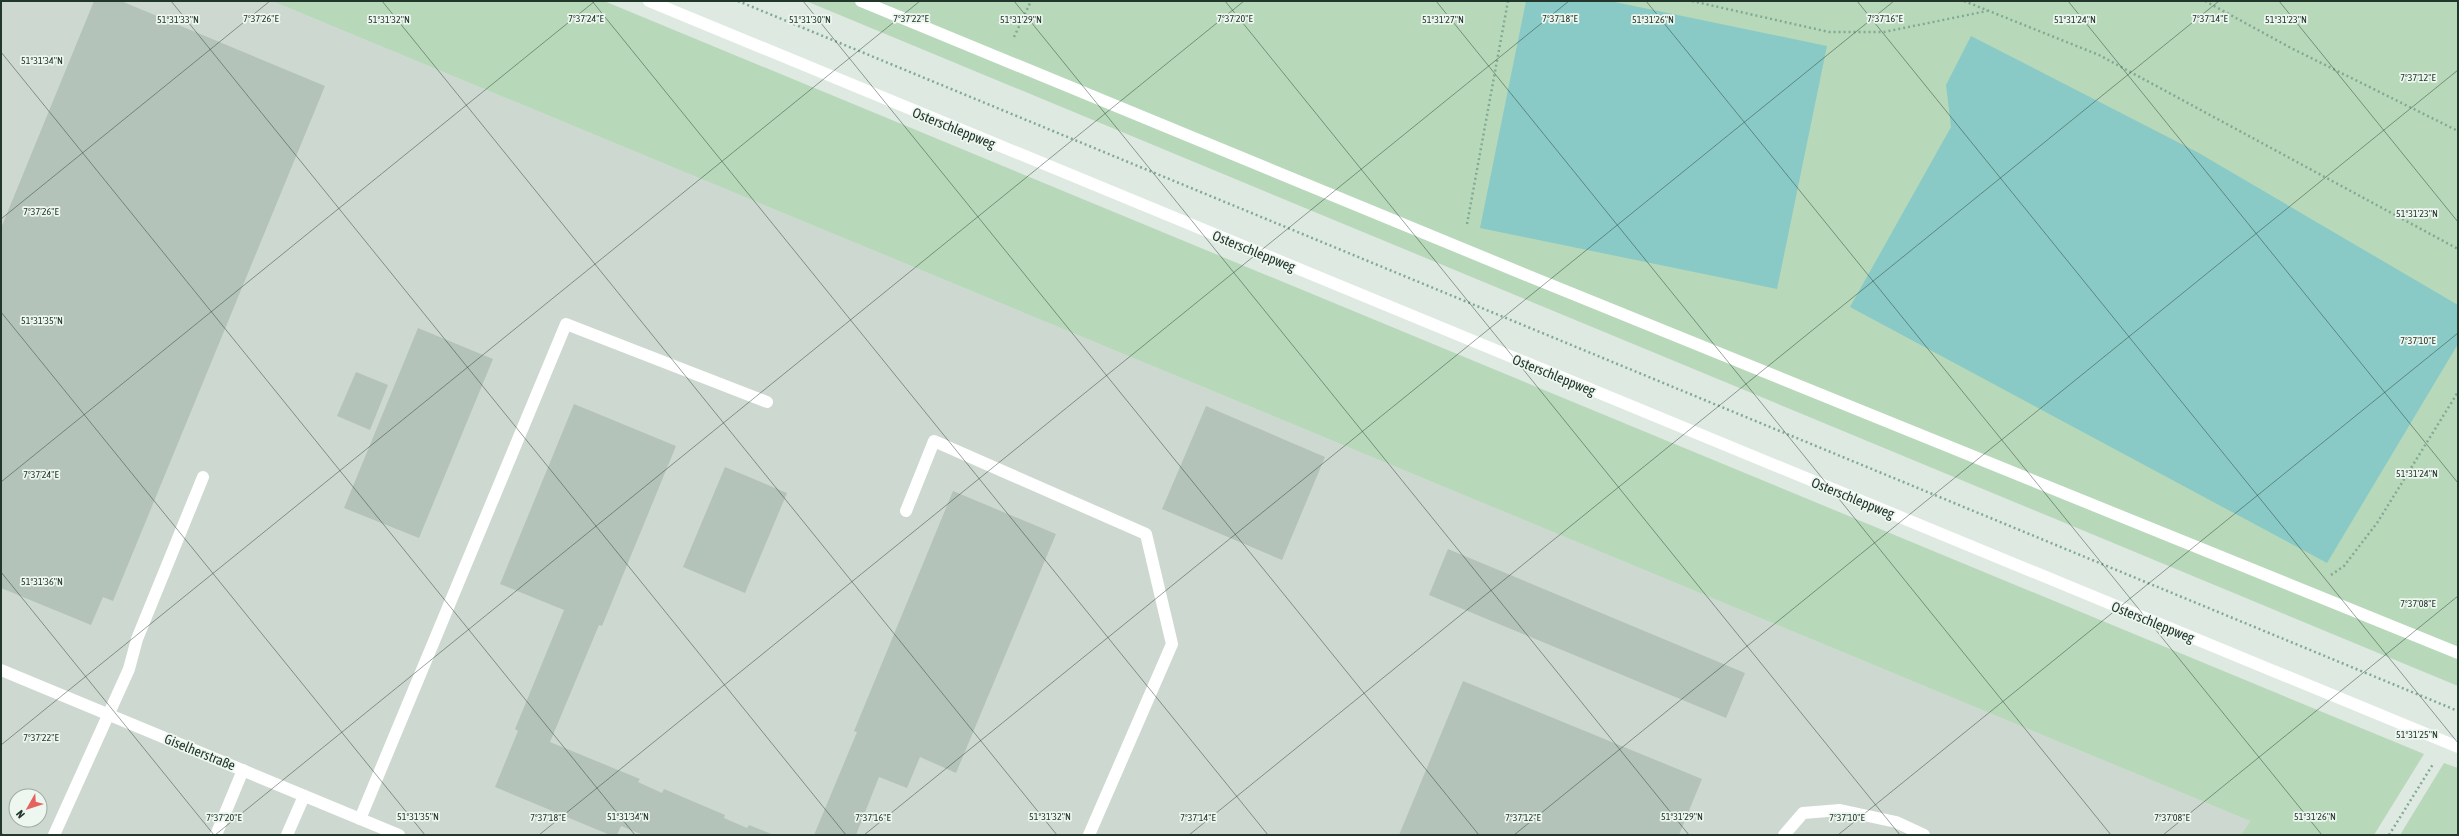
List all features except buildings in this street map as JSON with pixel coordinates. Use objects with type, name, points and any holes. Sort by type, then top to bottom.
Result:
[{"type":"street","name":"Osterschleppweg","points":[[649,1],[2458,748]]},
{"type":"street","points":[[861,1],[1462,248],[2458,653]]},
{"type":"street","points":[[360,819],[566,324],[767,402]]},
{"type":"street","points":[[906,511],[934,441],[1146,534],[1172,644],[1089,835]]},
{"type":"street","points":[[54,835],[110,715],[129,669],[137,639],[203,477]]},
{"type":"street","name":"Giselherstraße","points":[[1,670],[399,835]]},
{"type":"street","points":[[216,835],[243,770]]},
{"type":"street","points":[[287,835],[304,796]]},
{"type":"street","points":[[1784,835],[1803,813],[1840,810],[1896,822],[1924,835]]},
{"type":"path","points":[[738,1],[2458,711]]},
{"type":"path","points":[[1003,60],[1030,1]]},
{"type":"path","points":[[1462,248],[1508,1]]},
{"type":"path","points":[[1692,1],[1829,32],[1884,32],[1989,11]]},
{"type":"path","points":[[1964,1],[2099,55],[2458,249]]},
{"type":"path","points":[[2205,1],[2291,48],[2458,131]]},
{"type":"path","points":[[2307,592],[2344,566],[2377,523],[2458,392]]},
{"type":"path","points":[[2389,835],[2446,743]]},
{"type":"shaded area","points":[[1,1],[272,1],[2250,821],[2241,835],[1,835]]},
{"type":"green space","points":[[272,1],[604,1],[2424,754],[2374,835],[2241,835],[2250,821]]},
{"type":"green space","points":[[806,1],[2458,1],[2458,686]]},
{"type":"green space","points":[[2444,763],[2458,768],[2458,835],[2400,835]]},
{"type":"water","points":[[1526,1],[1610,1],[1827,46],[1777,289],[1480,228]]},
{"type":"water","points":[[1971,36],[2197,152],[2458,305],[2458,344],[2327,563],[1850,307],[1951,127],[1946,85]]}]
